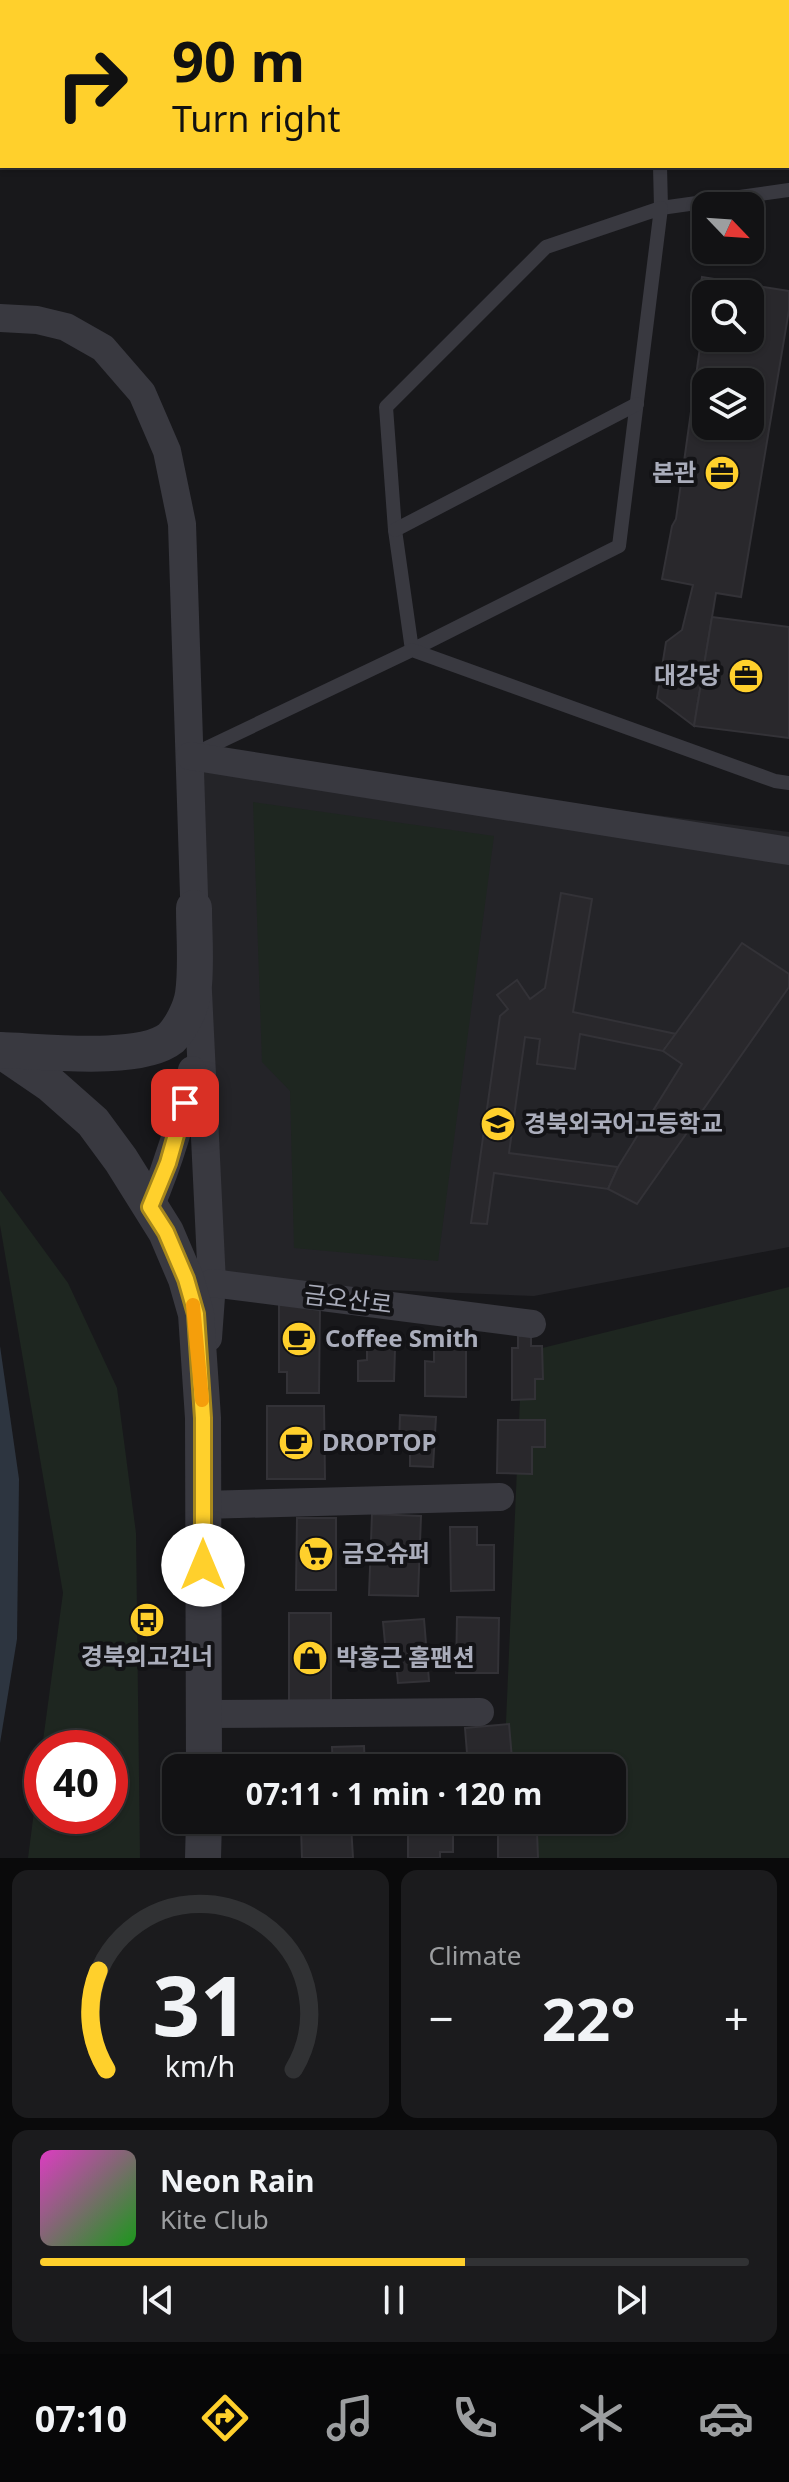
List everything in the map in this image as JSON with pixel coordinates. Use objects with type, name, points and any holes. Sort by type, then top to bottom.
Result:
[{"type":"street","points":[[0,318],[37,320],[66,327],[103,348],[142,393],[167,451],[182,524],[194,908],[212,1283],[203,1418],[204,1754]]},
{"type":"street","points":[[190,756],[789,851]]},
{"type":"street","points":[[0,1050],[126,1052],[149,1048],[172,1037],[184,1020],[193,996],[194,908]]},
{"type":"street","points":[[150,1207],[168,1163],[185,1103],[193,1060],[198,1000]]},
{"type":"street","points":[[0,1050],[50,1084],[93,1122],[166,1232],[186,1279],[196,1314],[203,1418]]},
{"type":"street","name":"금오산로","points":[[212,1283],[532,1324]]},
{"type":"street","points":[[203,1505],[500,1497]]},
{"type":"street","points":[[205,1714],[480,1712]]},
{"type":"street","points":[[203,1858],[204,1834]]},
{"type":"lane","points":[[190,756],[619,546],[661,208],[660,168]]},
{"type":"lane","points":[[412,650],[395,530],[386,407],[546,247],[661,208],[789,190]]},
{"type":"lane","points":[[395,530],[637,404]]},
{"type":"lane","points":[[412,650],[775,781],[789,783]]},
{"type":"shaded area","name":"경북외국어고등학교","points":[[190,756],[789,832],[789,1247],[534,1296],[212,1283]]},
{"type":"shaded area","points":[[253,802],[494,836],[438,1261],[294,1248],[290,1091],[262,1062]]},
{"type":"shaded area","points":[[0,1190],[68,1283],[117,1388],[136,1533],[140,1858],[28,1858],[31,1834],[128,1834],[128,1730],[44,1730],[63,1593],[0,1225]]},
{"type":"shaded area","points":[[789,1287],[789,1858],[511,1858],[507,1834],[626,1834],[626,1754],[505,1754],[522,1353]]},
{"type":"shaded area","points":[[0,1346],[19,1479],[17,1639],[0,1743]]},
{"type":"building","name":"본관","points":[[764,287],[789,291],[789,310],[741,597],[716,593],[694,726],[657,698],[666,642],[682,630],[693,585],[662,579],[676,519],[692,404],[692,440],[764,440],[764,368],[697,368],[699,352],[764,352]]},
{"type":"building","name":"대강당","points":[[712,617],[789,627],[789,738],[694,726]]},
{"type":"building","points":[[561,893],[592,899],[573,1012],[676,1034],[663,1051],[580,1034],[575,1069],[537,1064],[540,1039],[525,1037],[509,1153],[618,1167],[608,1189],[494,1173],[487,1224],[471,1223],[500,1016],[508,1009],[497,995],[517,980],[530,999],[545,988]]},
{"type":"building","points":[[742,943],[789,974],[789,987],[637,1204],[608,1189],[618,1167],[682,1064],[663,1051]]},
{"type":"building","name":"Coffee Smith","points":[[279,1305],[320,1305],[319,1393],[287,1393],[287,1372],[279,1372]]},
{"type":"building","points":[[531,1335],[531,1346],[542,1346],[543,1379],[535,1379],[535,1399],[512,1400],[512,1348],[518,1348],[518,1336]]},
{"type":"building","points":[[367,1336],[387,1336],[395,1349],[394,1381],[358,1381],[358,1361],[367,1360]]},
{"type":"building","points":[[434,1347],[466,1347],[466,1397],[425,1396],[425,1361],[434,1362]]},
{"type":"building","name":"DROPTOP","points":[[267,1406],[324,1406],[325,1479],[267,1479]]},
{"type":"building","points":[[400,1415],[436,1417],[433,1467],[410,1466],[410,1447],[399,1446]]},
{"type":"building","points":[[498,1420],[545,1420],[545,1447],[532,1447],[532,1474],[497,1473]]},
{"type":"building","points":[[372,1514],[421,1516],[418,1596],[369,1595]]},
{"type":"building","name":"금오슈퍼","points":[[297,1518],[336,1518],[336,1590],[296,1590]]},
{"type":"building","points":[[450,1527],[477,1527],[477,1545],[494,1545],[494,1590],[451,1591]]},
{"type":"building","name":"박홍근 홈팬션","points":[[289,1613],[331,1613],[331,1704],[289,1704]]},
{"type":"building","points":[[457,1617],[499,1618],[498,1673],[456,1673]]},
{"type":"building","points":[[424,1619],[429,1681],[398,1683],[396,1663],[387,1664],[383,1622]]},
{"type":"building","points":[[509,1724],[512,1754],[462,1754],[467,1753],[465,1728]]},
{"type":"building","points":[[364,1746],[364,1754],[332,1754],[332,1747]]},
{"type":"building","points":[[301,1834],[352,1834],[353,1858],[302,1858]]},
{"type":"building","points":[[408,1834],[453,1834],[453,1852],[440,1852],[440,1858],[408,1858]]},
{"type":"building","points":[[498,1834],[537,1834],[538,1858],[498,1858]]},
{"type":"slow traffic","points":[[193,1305],[202,1400]]},
{"type":"place","name":"본관","points":[[722,473]]},
{"type":"place","name":"대강당","points":[[746,676]]},
{"type":"place","name":"경북외국어고등학교","points":[[498,1124]]},
{"type":"place","name":"Coffee Smith","points":[[299,1339]]},
{"type":"place","name":"DROPTOP","points":[[296,1443]]},
{"type":"place","name":"금오슈퍼","points":[[316,1554]]},
{"type":"place","name":"경북외고건너","points":[[147,1620]]},
{"type":"place","name":"박홍근 홈팬션","points":[[310,1658]]},
{"type":"route","points":[[185,1103],[168,1163],[150,1207],[166,1232],[186,1279],[196,1314],[203,1418],[203,1565]]}]
